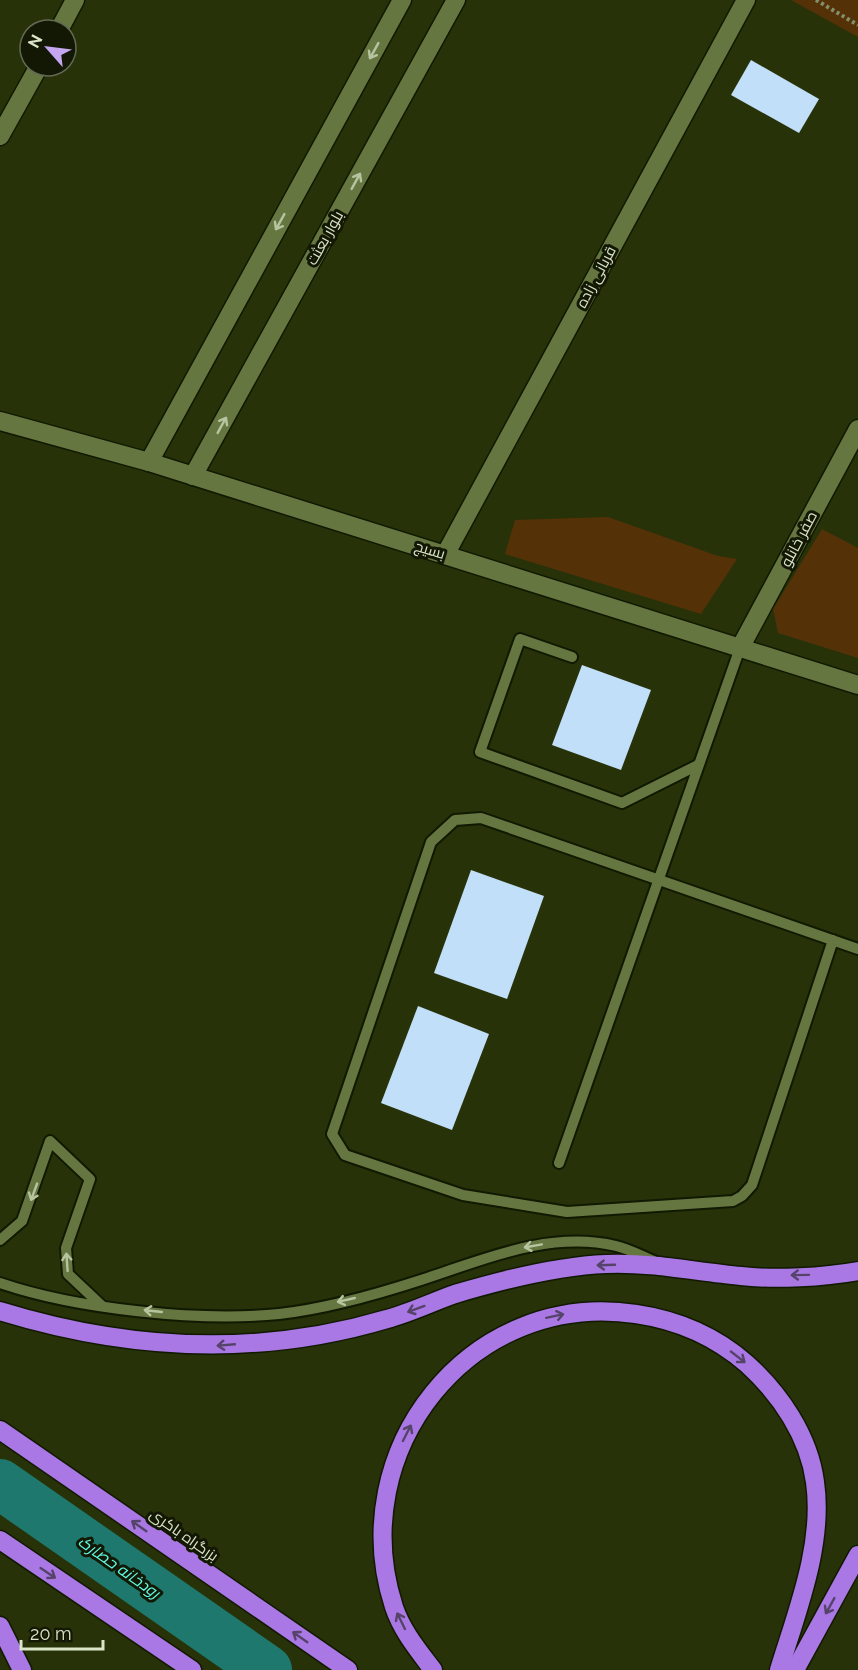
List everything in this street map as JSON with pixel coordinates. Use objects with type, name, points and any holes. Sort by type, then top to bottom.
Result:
[{"type":"highway","points":[[0,1311],[54,1327],[141,1342],[215,1346],[302,1339],[387,1319],[456,1294],[543,1272],[606,1264],[671,1267],[743,1277],[839,1274],[858,1271]]},
{"type":"highway","points":[[433,1670],[410,1641],[395,1609],[386,1578],[382,1549],[383,1516],[388,1482],[399,1448],[416,1415],[435,1388],[457,1366],[484,1347],[539,1320],[588,1311],[614,1310],[670,1320],[723,1346],[760,1376],[780,1400],[801,1436],[815,1482],[814,1529],[805,1584],[779,1670]]},
{"type":"highway","name":"بزرگراه باکری","points":[[0,1430],[348,1670]]},
{"type":"highway","points":[[0,1540],[192,1670]]},
{"type":"highway","points":[[795,1670],[858,1555]]},
{"type":"highway","points":[[0,1626],[22,1670]]},
{"type":"street","points":[[65,18],[75,0]]},
{"type":"street","points":[[149,462],[402,0]]},
{"type":"street","name":"بلوار بعثت","points":[[193,476],[456,0]]},
{"type":"street","name":"قربانی زاده","points":[[445,555],[746,0]]},
{"type":"street","points":[[0,136],[32,78]]},
{"type":"street","name":"بسیج","points":[[0,422],[149,462],[858,685]]},
{"type":"street","name":"صفر خانلو","points":[[740,648],[858,429]]},
{"type":"lane","points":[[572,657],[520,639],[480,752],[622,803],[698,765]]},
{"type":"lane","points":[[559,1163],[740,648]]},
{"type":"lane","points":[[833,940],[752,1185],[742,1196],[733,1201],[567,1212],[463,1195],[345,1155],[332,1134],[431,842],[455,820],[481,818],[833,940],[858,949]]},
{"type":"lane","points":[[0,1240],[22,1221],[50,1141],[90,1179],[66,1248],[68,1274],[102,1306]]},
{"type":"lane","points":[[0,1283],[20,1290],[102,1306],[205,1316],[280,1314],[419,1280],[498,1253],[559,1242],[615,1246],[671,1267]]},
{"type":"path","points":[[816,0],[858,25]]},
{"type":"shaded area","points":[[791,0],[858,0],[858,37]]},
{"type":"shaded area","points":[[608,517],[718,556],[737,559],[701,614],[505,554],[515,520]]},
{"type":"shaded area","points":[[822,529],[858,548],[858,658],[778,633],[773,609]]},
{"type":"building","points":[[751,60],[819,99],[799,133],[731,95]]},
{"type":"building","points":[[582,665],[651,690],[621,770],[552,745]]},
{"type":"building","points":[[471,870],[544,896],[507,999],[434,973]]},
{"type":"building","points":[[418,1006],[489,1034],[452,1130],[381,1103]]},
{"type":"waterway","name":"رودخانه حصارک","points":[[0,1484],[267,1670]]}]
